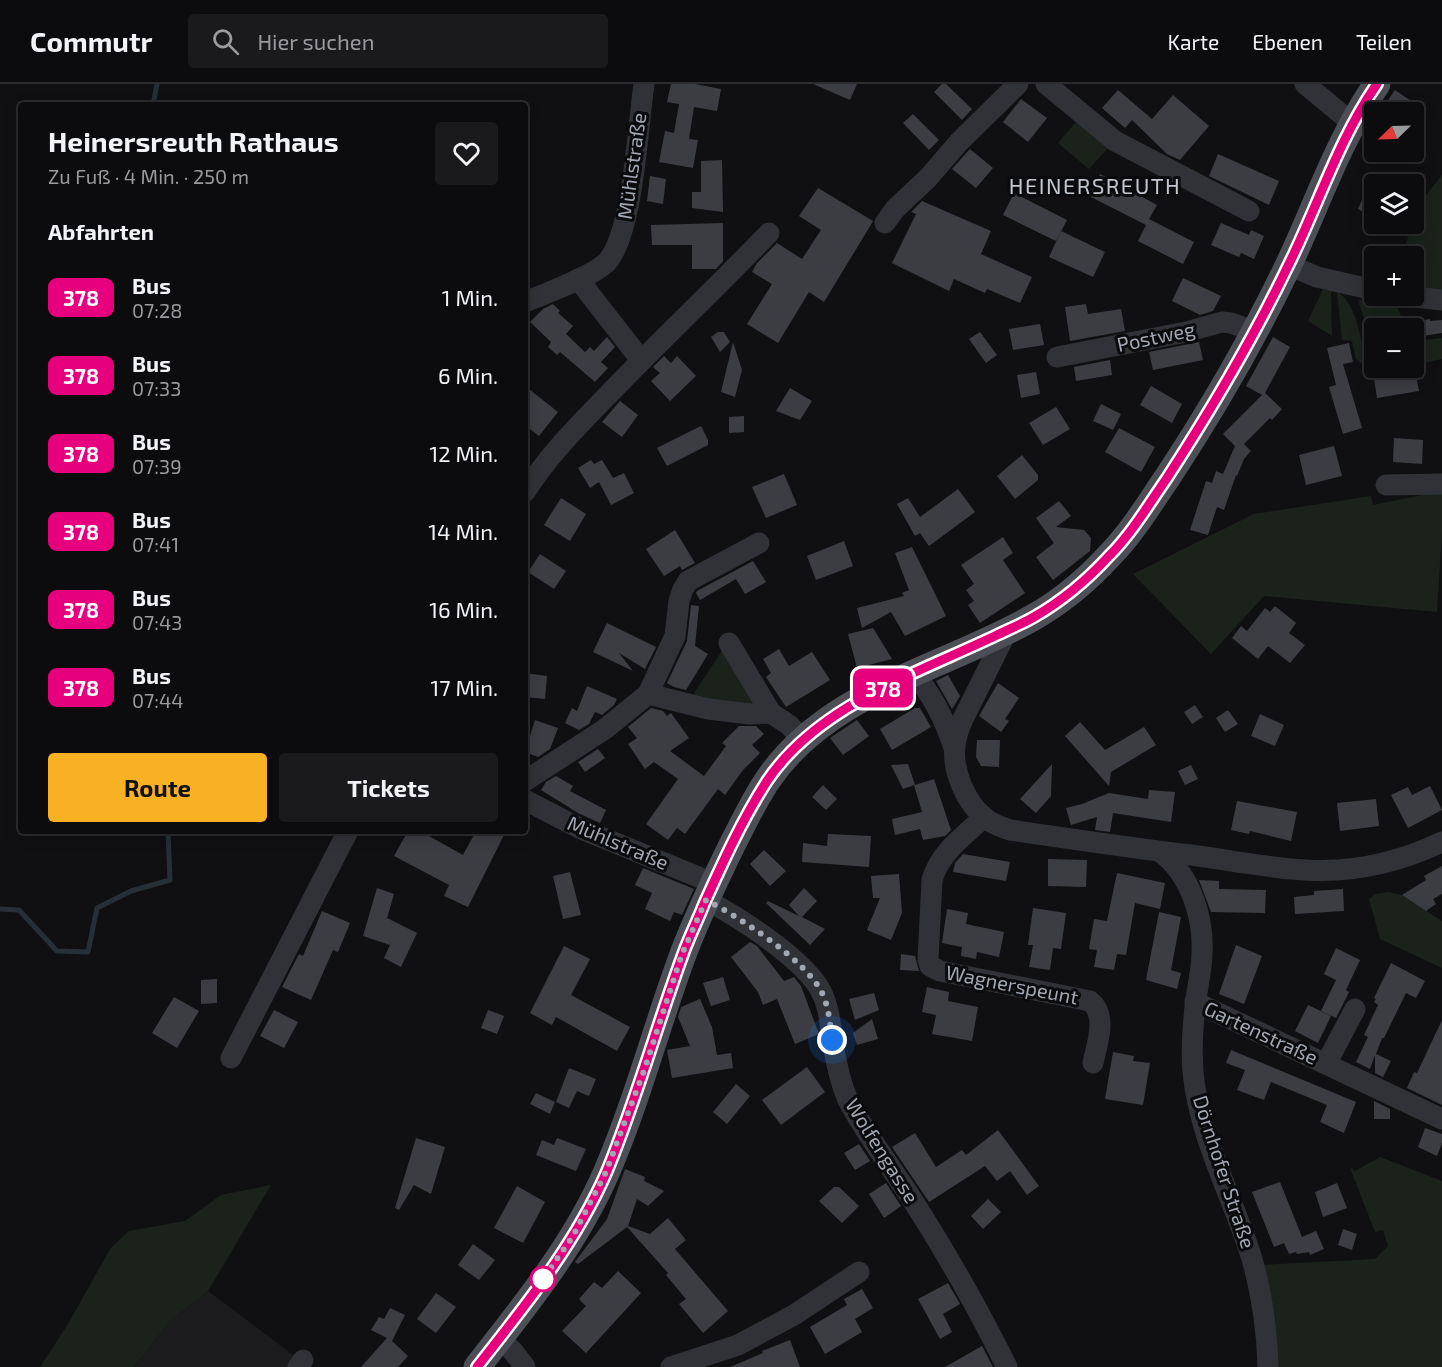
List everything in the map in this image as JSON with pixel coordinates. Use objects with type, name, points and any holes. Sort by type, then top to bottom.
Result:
[{"type":"main road","points":[[477,1367],[573,1236],[592,1202],[621,1134],[682,954],[750,809],[781,762],[804,740],[845,710],[913,673],[1030,619],[1054,604],[1089,577],[1114,552],[1185,450],[1254,331],[1289,265],[1353,123],[1377,84]]},
{"type":"street","name":"Mühlstraße","points":[[528,301],[578,279],[606,262],[621,234],[627,217],[644,84]]},
{"type":"street","points":[[885,223],[959,142],[1018,84]]},
{"type":"street","points":[[1046,84],[1115,141],[1249,211]]},
{"type":"street","points":[[1305,84],[1353,123]]},
{"type":"street","points":[[528,488],[554,453],[641,360],[770,233]]},
{"type":"street","points":[[1289,265],[1317,277],[1364,288]]},
{"type":"street","points":[[578,279],[641,360]]},
{"type":"street","points":[[1424,298],[1442,300]]},
{"type":"street","name":"Postweg","points":[[1057,357],[1186,332],[1222,322],[1254,331]]},
{"type":"street","points":[[1386,485],[1442,484]]},
{"type":"street","points":[[528,779],[604,729],[648,694],[675,636],[679,601],[688,581],[759,543]]},
{"type":"street","points":[[954,748],[963,719],[1008,629]]},
{"type":"street","points":[[729,643],[771,712],[804,740]]},
{"type":"street","points":[[913,673],[924,685],[942,714],[954,748],[957,768],[973,806],[984,818],[1010,830],[1292,870],[1321,871],[1388,862],[1442,842]]},
{"type":"street","points":[[648,694],[708,709],[750,714],[771,712]]},
{"type":"street","name":"Mühlstraße","points":[[528,802],[710,892]]},
{"type":"street","name":"Wagnerspeunt","points":[[984,818],[948,849],[935,870],[932,880],[928,959],[930,966],[940,971],[1090,1001],[1098,1007],[1101,1017],[1093,1063]]},
{"type":"street","points":[[231,1059],[346,834]]},
{"type":"street","name":"Dörnhofer Straße","points":[[1160,852],[1179,870],[1189,888],[1198,915],[1202,954],[1195,1002],[1193,1066],[1198,1100],[1205,1127],[1252,1259],[1264,1318],[1268,1367]]},
{"type":"street","name":"Wolfengasse","points":[[710,892],[731,914],[761,934],[799,965],[817,985],[826,1001],[836,1063],[848,1099],[977,1308],[1007,1367]]},
{"type":"street","name":"Gartenstraße","points":[[1195,1002],[1442,1119]]},
{"type":"street","name":"Gartenstraße","points":[[1326,1064],[1355,1009]]},
{"type":"street","points":[[671,1367],[738,1345],[794,1315],[859,1272]]},
{"type":"street","points":[[499,1340],[512,1350],[525,1367]]},
{"type":"shaded area","points":[[1077,121],[1108,148],[1089,169],[1058,143]]},
{"type":"shaded area","points":[[1442,175],[1442,295],[1424,291],[1424,246],[1405,246],[1409,234],[1424,234],[1424,198]]},
{"type":"shaded area","points":[[1323,289],[1333,290],[1331,294],[1332,336],[1308,321]]},
{"type":"shaded area","points":[[1337,292],[1349,304],[1357,322],[1364,352],[1363,365],[1356,359],[1352,341],[1342,340]]},
{"type":"shaded area","points":[[1358,300],[1364,301],[1364,306],[1397,306],[1402,318],[1364,318]]},
{"type":"shaded area","points":[[1442,338],[1442,359],[1424,363],[1424,340]]},
{"type":"shaded area","points":[[1442,491],[1437,612],[1264,596],[1211,654],[1133,574],[1254,514],[1371,496],[1373,505]]},
{"type":"shaded area","points":[[722,651],[725,651],[756,697],[753,707],[692,696]]},
{"type":"shaded area","points":[[1388,892],[1402,895],[1442,921],[1442,968],[1380,939],[1369,899],[1375,894]]},
{"type":"shaded area","points":[[1380,1157],[1442,1181],[1442,1367],[1275,1367],[1260,1265],[1375,1259],[1388,1246],[1383,1230],[1375,1232],[1350,1168],[1355,1171]]},
{"type":"shaded area","points":[[271,1185],[208,1291],[170,1321],[134,1367],[40,1367],[68,1324],[110,1249],[129,1231],[185,1221],[221,1195]]},
{"type":"shaded area","points":[[208,1291],[309,1367],[134,1367],[170,1321]]},
{"type":"building","points":[[671,84],[695,84],[721,89],[717,111],[694,107],[689,139],[698,140],[693,168],[659,162],[665,131],[674,133],[679,104],[667,102]]},
{"type":"building","points":[[813,84],[857,84],[850,100]]},
{"type":"building","points":[[942,84],[946,84],[972,109],[962,120],[934,92]]},
{"type":"building","points":[[1118,90],[1152,119],[1173,95],[1209,126],[1180,160],[1167,154],[1132,120],[1125,128],[1102,108]]},
{"type":"building","points":[[1395,90],[1413,102],[1387,102]]},
{"type":"building","points":[[1021,99],[1047,118],[1028,142],[1003,122]]},
{"type":"building","points":[[913,114],[939,140],[929,150],[903,123]]},
{"type":"building","points":[[970,149],[993,168],[976,188],[952,169]]},
{"type":"building","points":[[1218,154],[1279,181],[1269,205],[1209,176]]},
{"type":"building","points":[[722,160],[723,212],[692,208],[692,192],[701,192],[701,161]]},
{"type":"building","points":[[1100,174],[1157,205],[1149,219],[1194,242],[1183,264],[1138,241],[1146,225],[1089,196]]},
{"type":"building","points":[[650,176],[666,179],[663,204],[647,201]]},
{"type":"building","points":[[818,188],[873,221],[824,302],[809,292],[778,343],[747,324],[772,284],[752,272],[757,263],[777,243],[802,259],[821,230],[799,216]]},
{"type":"building","points":[[1014,193],[1067,220],[1056,241],[1003,215]]},
{"type":"building","points":[[1364,196],[1364,212],[1358,209]]},
{"type":"building","points":[[922,201],[991,231],[981,254],[1032,277],[1020,303],[987,289],[985,293],[954,279],[949,291],[892,263],[916,214],[911,212]]},
{"type":"building","points":[[723,223],[723,261],[716,269],[692,269],[692,245],[652,245],[651,225]]},
{"type":"building","points":[[1221,223],[1249,235],[1251,230],[1264,236],[1254,259],[1241,253],[1239,257],[1211,245]]},
{"type":"building","points":[[1061,231],[1105,252],[1093,277],[1049,257]]},
{"type":"building","points":[[1183,278],[1221,296],[1213,311],[1200,315],[1172,301]]},
{"type":"building","points":[[553,304],[560,311],[558,313],[573,326],[566,334],[585,352],[590,347],[594,351],[607,337],[615,347],[601,362],[608,368],[595,382],[560,352],[557,355],[548,347],[551,342],[530,322],[543,309]]},
{"type":"building","points":[[1086,304],[1088,314],[1121,309],[1125,331],[1070,341],[1065,307]]},
{"type":"building","points":[[1424,320],[1442,320],[1442,333],[1424,336]]},
{"type":"building","points":[[1040,324],[1044,345],[1013,350],[1009,329]]},
{"type":"building","points":[[718,332],[724,332],[730,342],[720,352],[711,337]]},
{"type":"building","points":[[980,332],[997,355],[986,363],[969,339]]},
{"type":"building","points":[[1273,337],[1290,347],[1265,393],[1282,409],[1244,444],[1251,451],[1236,475],[1224,510],[1217,507],[1208,535],[1190,530],[1206,481],[1212,483],[1216,471],[1223,474],[1235,446],[1223,434],[1262,395],[1246,386]]},
{"type":"building","points":[[733,342],[742,370],[735,397],[721,392]]},
{"type":"building","points":[[1199,342],[1203,360],[1153,370],[1149,352]]},
{"type":"building","points":[[1349,343],[1353,362],[1343,364],[1362,428],[1343,434],[1329,387],[1336,385],[1327,348]]},
{"type":"building","points":[[664,356],[671,363],[677,356],[696,376],[670,401],[651,381],[660,373],[653,367]]},
{"type":"building","points":[[1110,360],[1112,375],[1076,381],[1074,367]]},
{"type":"building","points":[[1036,372],[1040,394],[1021,398],[1017,375]]},
{"type":"building","points":[[1374,378],[1417,378],[1419,391],[1377,398]]},
{"type":"building","points":[[1151,386],[1182,404],[1172,423],[1140,405]]},
{"type":"building","points":[[528,388],[558,412],[539,436],[528,427]]},
{"type":"building","points":[[790,388],[812,401],[800,420],[776,411]]},
{"type":"building","points":[[620,401],[638,415],[622,437],[602,422]]},
{"type":"building","points":[[1101,404],[1121,414],[1113,430],[1093,421]]},
{"type":"building","points":[[1056,407],[1070,429],[1043,445],[1029,423]]},
{"type":"building","points":[[744,416],[744,432],[729,433],[729,417]]},
{"type":"building","points":[[701,426],[708,445],[667,466],[657,448]]},
{"type":"building","points":[[1119,428],[1155,447],[1141,472],[1105,452]]},
{"type":"building","points":[[1394,438],[1423,440],[1422,464],[1393,462]]},
{"type":"building","points":[[1334,446],[1342,476],[1306,485],[1299,455]]},
{"type":"building","points":[[1022,455],[1038,475],[1038,480],[1015,499],[997,476]]},
{"type":"building","points":[[591,460],[594,464],[602,460],[613,478],[624,473],[634,493],[611,505],[599,482],[590,488],[578,468]]},
{"type":"building","points":[[784,474],[797,505],[766,518],[752,487]]},
{"type":"building","points":[[958,489],[975,512],[929,546],[920,533],[915,536],[897,504],[908,498],[920,517]]},
{"type":"building","points":[[561,498],[586,514],[570,541],[544,525]]},
{"type":"building","points":[[1059,501],[1071,516],[1056,527],[1084,530],[1091,538],[1090,551],[1053,580],[1036,557],[1054,543],[1036,518]]},
{"type":"building","points":[[675,530],[695,563],[682,570],[680,566],[664,576],[646,549]]},
{"type":"building","points":[[1003,537],[1013,553],[1003,560],[1025,593],[980,623],[968,605],[974,601],[966,590],[974,584],[961,565]]},
{"type":"building","points":[[844,541],[853,566],[816,580],[807,556]]},
{"type":"building","points":[[912,547],[946,616],[905,636],[891,612],[862,628],[857,608],[904,596],[902,593],[909,590],[895,553]]},
{"type":"building","points":[[540,554],[566,571],[554,589],[528,572]]},
{"type":"building","points":[[753,561],[766,582],[745,594],[736,579],[700,600],[697,591]]},
{"type":"building","points":[[691,605],[699,606],[695,646],[708,654],[686,690],[667,683],[687,641]]},
{"type":"building","points":[[1275,606],[1296,623],[1289,633],[1305,645],[1290,663],[1268,646],[1258,659],[1232,638],[1241,626],[1247,631],[1265,608],[1270,612]]},
{"type":"building","points":[[607,623],[656,647],[645,669],[619,653],[633,671],[593,652]]},
{"type":"building","points":[[873,628],[892,659],[857,668],[848,634]]},
{"type":"building","points":[[779,649],[789,666],[812,652],[830,680],[786,707],[766,677],[771,673],[763,659]]},
{"type":"building","points":[[528,673],[547,676],[545,699],[528,697]]},
{"type":"building","points":[[948,675],[960,696],[952,709],[936,681]]},
{"type":"building","points":[[998,683],[1019,698],[1005,719],[1009,721],[1001,732],[979,716]]},
{"type":"building","points":[[587,686],[617,699],[614,705],[602,715],[595,712],[589,724],[579,730],[565,723],[572,708],[577,711]]},
{"type":"building","points":[[1195,705],[1203,717],[1192,724],[1184,712]]},
{"type":"building","points":[[651,708],[663,711],[667,716],[671,713],[689,738],[670,751],[704,776],[726,746],[722,743],[739,726],[756,726],[764,734],[752,745],[760,753],[743,770],[725,795],[718,789],[685,834],[677,828],[668,840],[646,824],[678,779],[654,762],[645,769],[628,744],[637,738],[628,727]]},
{"type":"building","points":[[915,708],[920,708],[931,727],[892,750],[880,729]]},
{"type":"building","points":[[1228,710],[1238,724],[1225,732],[1216,718]]},
{"type":"building","points":[[1260,714],[1284,725],[1275,746],[1251,736]]},
{"type":"building","points":[[535,720],[558,728],[550,749],[538,757],[528,753],[528,742]]},
{"type":"building","points":[[857,720],[869,736],[843,755],[830,738]]},
{"type":"building","points":[[1080,722],[1105,750],[1144,727],[1156,745],[1111,772],[1109,786],[1065,736]]},
{"type":"building","points":[[977,740],[1000,740],[999,767],[981,766],[976,757]]},
{"type":"building","points":[[598,749],[605,758],[585,772],[578,762]]},
{"type":"building","points":[[908,764],[915,785],[934,779],[951,830],[945,836],[923,840],[920,829],[895,835],[892,819],[922,812],[914,785],[903,789],[891,765]]},
{"type":"building","points":[[1052,764],[1051,796],[1036,813],[1020,799]]},
{"type":"building","points":[[1191,765],[1198,779],[1185,785],[1178,771]]},
{"type":"building","points":[[556,776],[573,786],[570,791],[606,810],[600,823],[578,813],[541,790],[546,782]]},
{"type":"building","points":[[823,785],[837,799],[826,810],[812,797]]},
{"type":"building","points":[[1430,786],[1442,810],[1408,828],[1391,795],[1408,787],[1412,795]]},
{"type":"building","points":[[1149,790],[1175,792],[1171,822],[1113,813],[1110,832],[1095,830],[1097,817],[1071,825],[1066,808],[1109,793],[1148,799]]},
{"type":"building","points":[[1376,799],[1379,826],[1340,831],[1337,803]]},
{"type":"building","points":[[1237,801],[1297,812],[1291,841],[1250,831],[1249,834],[1231,830]]},
{"type":"building","points":[[406,834],[425,834],[463,855],[474,834],[504,834],[468,907],[444,896],[449,885],[394,856]]},
{"type":"building","points":[[828,834],[871,836],[869,867],[802,862],[803,843],[827,846]]},
{"type":"building","points":[[764,850],[786,871],[770,886],[750,864]]},
{"type":"building","points":[[963,854],[1010,862],[1006,881],[953,872],[955,863]]},
{"type":"building","points":[[1048,859],[1087,860],[1086,887],[1048,886]]},
{"type":"building","points":[[1442,866],[1442,894],[1433,899],[1436,904],[1426,911],[1402,895],[1426,880],[1424,876]]},
{"type":"building","points":[[643,868],[694,889],[682,915],[674,912],[670,921],[645,909],[652,893],[635,885]]},
{"type":"building","points":[[570,872],[581,915],[563,919],[553,876]]},
{"type":"building","points":[[1117,873],[1165,883],[1160,909],[1135,903],[1126,955],[1117,954],[1114,970],[1094,967],[1097,950],[1089,949],[1094,919],[1107,921]]},
{"type":"building","points":[[899,874],[902,913],[891,940],[867,930],[880,898],[873,898],[871,876]]},
{"type":"building","points":[[1199,880],[1219,881],[1219,889],[1266,890],[1265,913],[1211,912]]},
{"type":"building","points":[[377,888],[394,894],[387,918],[417,933],[401,967],[384,958],[390,945],[363,936]]},
{"type":"building","points":[[804,888],[817,901],[802,917],[825,929],[810,945],[766,903],[768,901],[799,916],[789,905]]},
{"type":"building","points":[[1343,889],[1344,911],[1295,914],[1294,897],[1314,895],[1314,891]]},
{"type":"building","points":[[1033,908],[1066,913],[1061,949],[1053,948],[1050,970],[1029,967],[1033,945],[1028,945]]},
{"type":"building","points":[[947,909],[968,913],[966,924],[1004,932],[999,957],[977,952],[976,959],[961,956],[962,947],[942,943]]},
{"type":"building","points":[[322,911],[350,923],[338,952],[333,950],[311,1000],[282,987],[299,954],[303,956]]},
{"type":"building","points":[[1159,912],[1181,917],[1171,970],[1181,973],[1177,989],[1146,980]]},
{"type":"building","points":[[750,942],[757,946],[784,981],[794,977],[801,986],[819,1034],[795,1044],[777,999],[763,1005],[758,992],[731,957]]},
{"type":"building","points":[[1236,945],[1262,956],[1244,1004],[1219,994]]},
{"type":"building","points":[[564,946],[590,959],[571,995],[630,1027],[617,1051],[556,1017],[552,1025],[530,1013]]},
{"type":"building","points":[[1336,948],[1360,960],[1346,990],[1349,992],[1336,1018],[1321,1011],[1336,980],[1324,974]]},
{"type":"building","points":[[901,954],[915,956],[919,971],[900,970]]},
{"type":"building","points":[[1391,963],[1425,981],[1416,998],[1406,993],[1382,1038],[1376,1054],[1391,1061],[1383,1077],[1375,1073],[1375,1055],[1370,1069],[1356,1062],[1368,1037],[1364,1035],[1378,1005],[1374,1002],[1376,999],[1374,998]]},
{"type":"building","points":[[723,977],[730,1000],[711,1006],[703,983]]},
{"type":"building","points":[[217,979],[217,1003],[201,1004],[201,980]]},
{"type":"building","points":[[927,987],[949,992],[948,1001],[978,1007],[972,1041],[932,1034],[936,1015],[922,1012]]},
{"type":"building","points":[[874,993],[879,1010],[855,1020],[849,999]]},
{"type":"building","points":[[174,997],[199,1011],[177,1048],[152,1033]]},
{"type":"building","points":[[700,999],[712,1027],[717,1055],[731,1053],[733,1068],[672,1078],[667,1050],[690,1046],[678,1017],[681,1007]]},
{"type":"building","points":[[1308,1005],[1331,1016],[1318,1043],[1295,1031]]},
{"type":"building","points":[[274,1010],[298,1022],[284,1048],[260,1036]]},
{"type":"building","points":[[488,1010],[504,1016],[497,1034],[481,1028]]},
{"type":"building","points":[[872,1019],[878,1039],[857,1045],[853,1033]]},
{"type":"building","points":[[1442,1020],[1442,1105],[1407,1088],[1414,1072],[1417,1073]]},
{"type":"building","points":[[1231,1050],[1356,1102],[1344,1133],[1320,1122],[1327,1105],[1271,1082],[1264,1100],[1237,1090],[1245,1070],[1226,1063]]},
{"type":"building","points":[[1113,1052],[1134,1056],[1133,1061],[1150,1063],[1143,1105],[1105,1099]]},
{"type":"building","points":[[807,1067],[825,1092],[781,1125],[762,1100]]},
{"type":"building","points":[[569,1068],[596,1079],[589,1096],[577,1091],[569,1108],[556,1102]]},
{"type":"building","points":[[736,1084],[750,1096],[727,1124],[713,1112]]},
{"type":"building","points":[[536,1093],[555,1102],[550,1114],[530,1104]]},
{"type":"building","points":[[1374,1101],[1390,1109],[1390,1119],[1374,1119]]},
{"type":"building","points":[[1425,1128],[1442,1134],[1442,1143],[1437,1156],[1418,1147]]},
{"type":"building","points":[[998,1130],[1039,1186],[1027,1195],[1010,1171],[997,1181],[985,1166],[929,1202],[892,1147],[915,1133],[936,1167],[962,1150],[966,1155]]},
{"type":"building","points":[[416,1138],[445,1147],[431,1194],[414,1185],[399,1210],[395,1208]]},
{"type":"building","points":[[557,1138],[586,1149],[576,1171],[536,1155],[542,1140],[554,1145]]},
{"type":"building","points":[[859,1144],[870,1161],[855,1170],[844,1153]]},
{"type":"building","points":[[625,1169],[645,1177],[644,1181],[664,1191],[648,1206],[637,1199],[628,1226],[650,1234],[668,1218],[686,1240],[675,1249],[728,1311],[703,1333],[679,1304],[686,1299],[666,1275],[668,1273],[627,1227],[578,1264],[575,1262],[607,1219]]},
{"type":"building","points":[[1280,1182],[1302,1237],[1316,1231],[1324,1249],[1310,1255],[1309,1252],[1289,1254],[1284,1243],[1274,1247],[1252,1192]]},
{"type":"building","points":[[886,1183],[901,1206],[884,1218],[869,1194]]},
{"type":"building","points":[[1337,1183],[1347,1208],[1323,1217],[1315,1192]]},
{"type":"building","points":[[517,1186],[545,1202],[523,1243],[494,1228]]},
{"type":"building","points":[[834,1187],[839,1187],[859,1206],[842,1223],[819,1201]]},
{"type":"building","points":[[988,1199],[1001,1212],[983,1229],[971,1216]]},
{"type":"building","points":[[1343,1229],[1357,1234],[1352,1250],[1338,1245]]},
{"type":"building","points":[[473,1244],[495,1260],[479,1280],[458,1265]]},
{"type":"building","points":[[618,1271],[641,1293],[586,1353],[562,1331],[586,1306],[579,1299],[594,1282],[602,1288]]},
{"type":"building","points":[[948,1283],[960,1304],[943,1314],[952,1332],[940,1339],[918,1299]]},
{"type":"building","points":[[862,1289],[873,1308],[855,1319],[862,1332],[825,1354],[810,1327],[847,1305],[844,1299]]},
{"type":"building","points":[[436,1293],[456,1307],[436,1333],[417,1319]]},
{"type":"building","points":[[390,1308],[405,1315],[392,1341],[408,1356],[398,1367],[361,1367],[387,1338],[371,1330],[379,1317],[384,1319]]},
{"type":"building","points":[[790,1340],[800,1367],[730,1367],[763,1353],[762,1351]]},
{"type":"building","points":[[982,1346],[993,1367],[945,1367]]},
{"type":"waterway","points":[[154,102],[157,84]]},
{"type":"waterway","points":[[0,909],[19,910],[57,951],[88,952],[97,908],[131,891],[170,880],[168,834]]},
{"type":"bus line","name":"378","points":[[477,1367],[573,1236],[592,1202],[618,1143],[682,954],[713,883],[750,809],[781,762],[822,726],[869,695],[1030,619],[1054,604],[1089,577],[1114,552],[1185,450],[1233,370],[1289,265],[1353,123],[1377,84]]},
{"type":"district","name":"HEINERSREUTH","points":[[1095,186]]},
{"type":"route","points":[[543,1279],[541,1282],[573,1236],[606,1172],[645,1068],[682,954],[706,900],[745,922],[810,975],[826,1001],[832,1040]]}]
